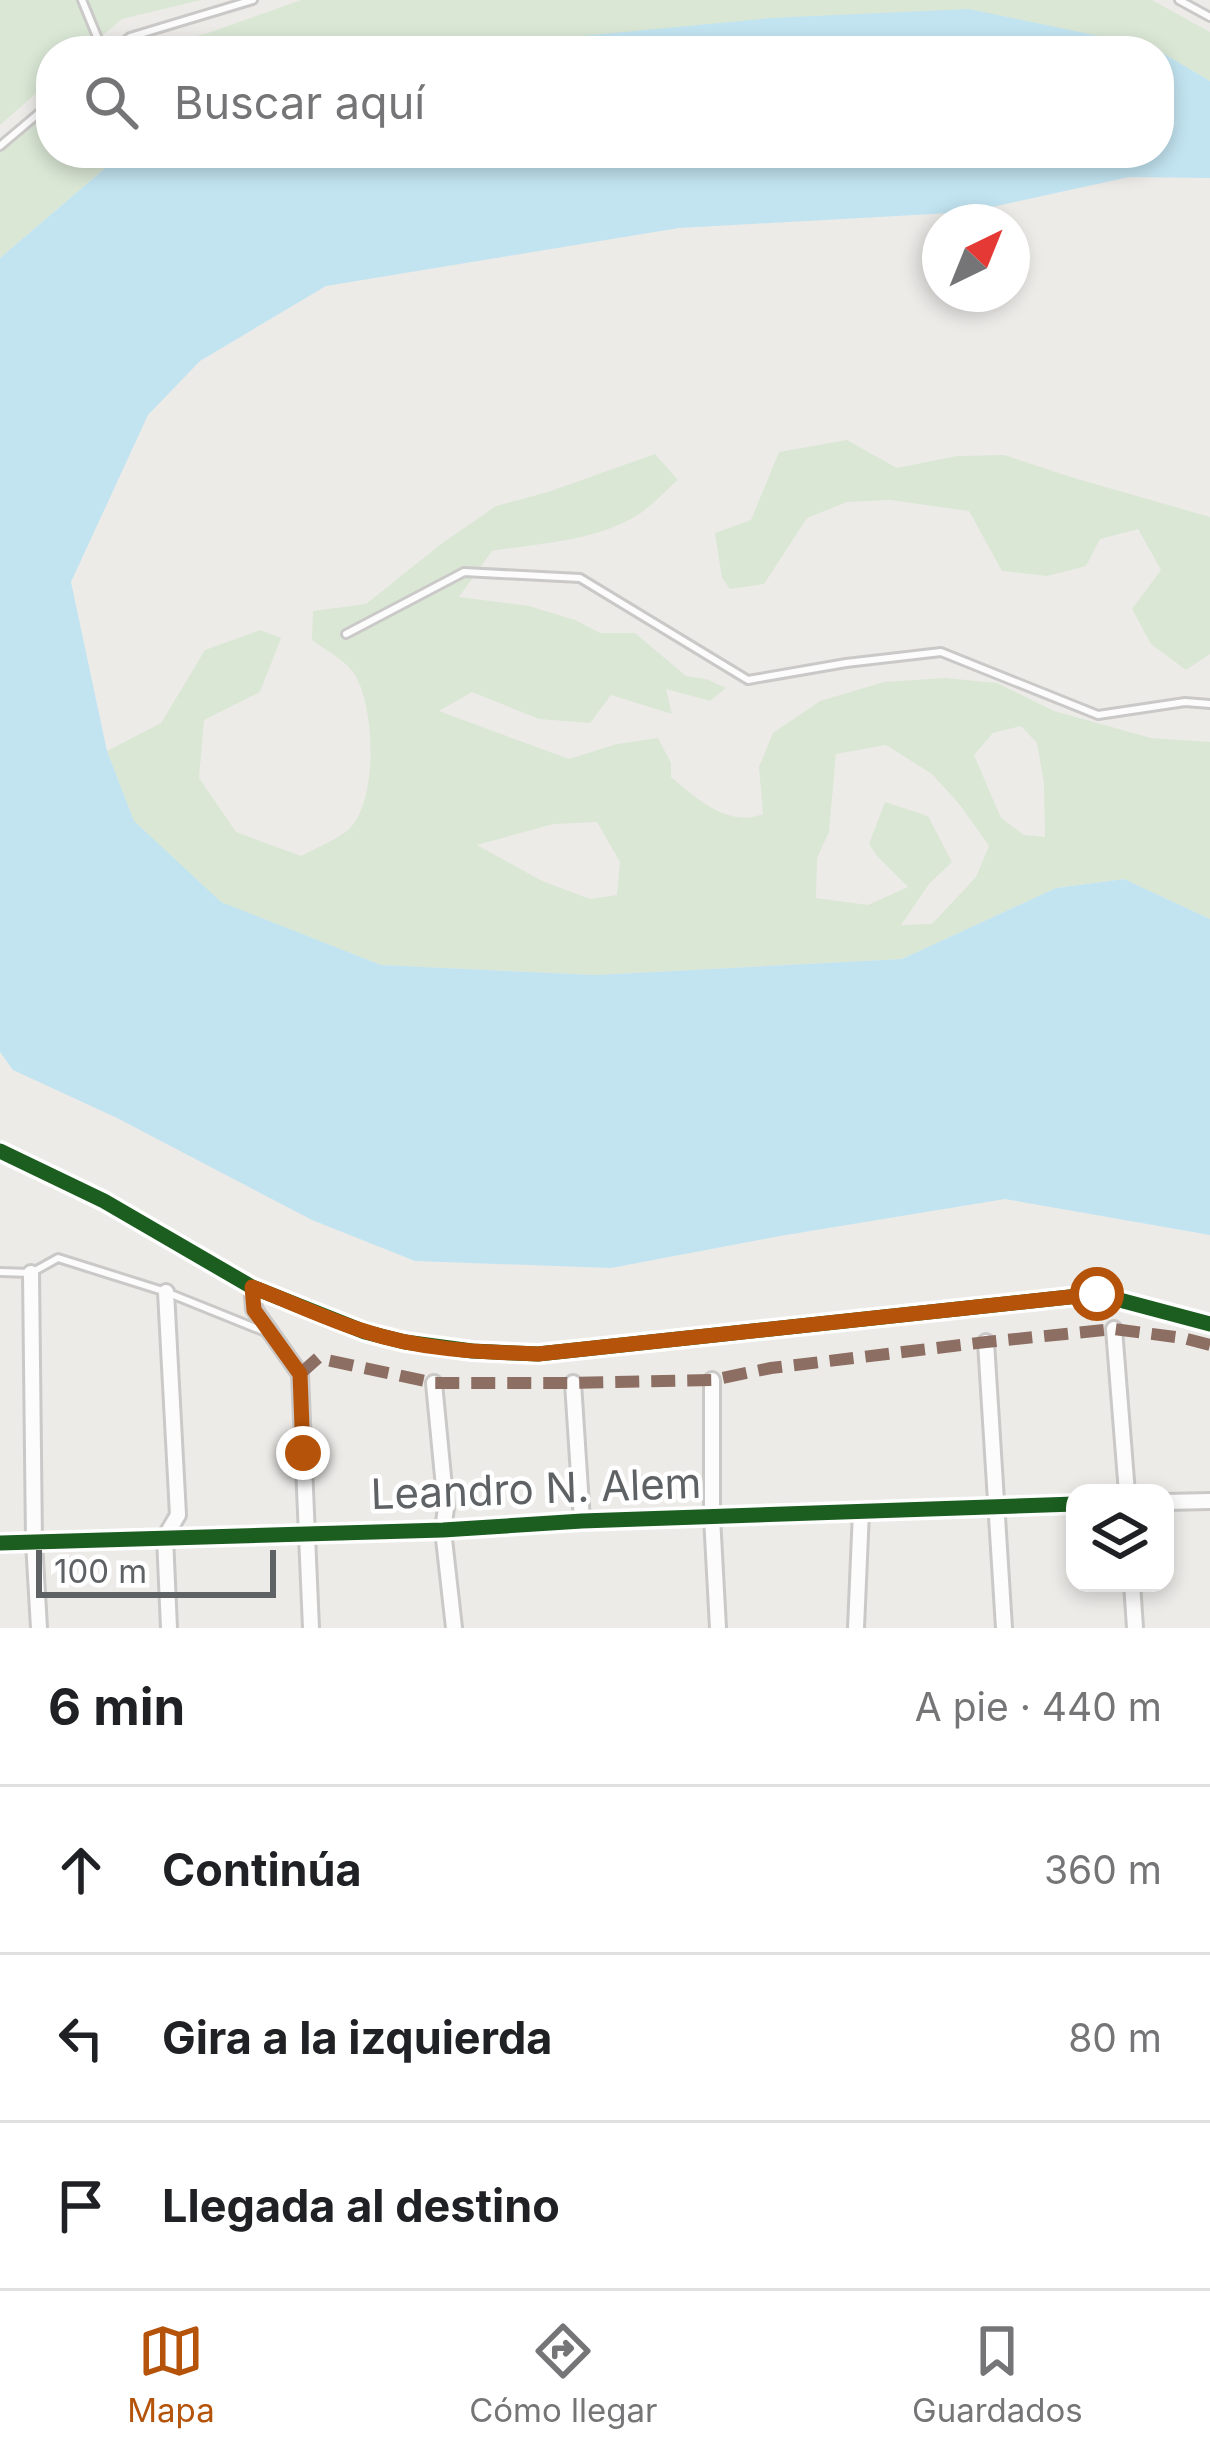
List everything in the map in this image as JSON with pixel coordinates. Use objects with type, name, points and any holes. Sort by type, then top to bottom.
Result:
[{"type":"street","points":[[0,1151],[104,1201],[252,1287],[365,1332],[405,1342],[538,1354],[1097,1294],[1210,1324]]},
{"type":"street","points":[[31,1273],[38,1628]]},
{"type":"street","points":[[252,1287],[254,1310],[300,1374],[311,1628]]},
{"type":"street","points":[[166,1292],[178,1515],[165,1537],[169,1628]]},
{"type":"street","points":[[1114,1329],[1125,1484]]},
{"type":"street","points":[[986,1342],[1004,1628]]},
{"type":"street","points":[[712,1380],[718,1628]]},
{"type":"street","points":[[434,1383],[454,1628]]},
{"type":"street","points":[[573,1383],[582,1521]]},
{"type":"street","points":[[1174,1502],[1210,1501]]},
{"type":"street","name":"Leandro N. Alem","points":[[0,1543],[1066,1504]]},
{"type":"street","points":[[856,1628],[861,1511]]},
{"type":"street","points":[[1133,1592],[1135,1628]]},
{"type":"lane","points":[[82,0],[97,36]]},
{"type":"lane","points":[[133,36],[253,0]]},
{"type":"lane","points":[[1179,0],[1210,16]]},
{"type":"lane","points":[[0,146],[36,116]]},
{"type":"lane","points":[[346,634],[464,572],[580,578],[748,680],[941,652],[1098,715],[1185,702],[1210,704]]},
{"type":"lane","points":[[0,1272],[31,1273],[58,1258],[166,1292],[270,1334]]},
{"type":"green space","points":[[0,0],[201,0],[122,19],[102,36],[36,36],[36,93],[0,125]]},
{"type":"green space","points":[[301,0],[1152,0],[1210,32],[1210,81],[1174,60],[1174,36],[1094,36],[1063,30],[857,36],[196,36]]},
{"type":"green space","points":[[36,123],[36,168],[105,168],[0,258],[0,153]]},
{"type":"green space","points":[[847,440],[897,468],[957,456],[1004,455],[1210,517],[1210,654],[1186,670],[1151,644],[1132,609],[1161,570],[1138,529],[1100,539],[1086,566],[1047,576],[1002,571],[969,511],[890,500],[847,502],[807,518],[764,584],[730,589],[722,578],[715,533],[751,520],[779,452]]},
{"type":"green space","points":[[655,454],[678,480],[642,512],[608,529],[492,551],[459,597],[529,606],[600,633],[635,633],[686,676],[726,688],[710,701],[666,689],[672,714],[611,695],[590,723],[539,719],[472,692],[439,711],[569,759],[658,738],[671,763],[671,777],[713,809],[750,817],[763,814],[759,767],[773,733],[820,701],[884,682],[945,678],[997,683],[1054,711],[1151,738],[1210,742],[1210,919],[1124,879],[1056,888],[902,959],[596,975],[381,965],[221,903],[133,821],[107,751],[161,723],[205,650],[260,630],[281,638],[260,692],[204,720],[199,778],[236,832],[301,856],[346,832],[359,814],[369,776],[367,709],[351,670],[312,640],[313,611],[366,604],[496,506]],"holes":[[[1021,726],[1037,743],[1045,837],[1024,835],[1001,818],[974,755],[993,733]],[[886,745],[932,774],[989,846],[976,877],[932,924],[901,925],[929,884],[952,862],[928,816],[885,802],[869,844],[908,887],[868,905],[816,898],[817,858],[829,832],[836,754]],[[597,822],[620,862],[617,895],[590,899],[542,881],[477,845],[553,824]]]},
{"type":"water","points":[[969,9],[1098,36],[582,36],[771,18]]},
{"type":"water","points":[[1174,60],[1210,81],[1210,178],[1129,177],[1006,204],[922,204],[922,215],[679,228],[326,286],[200,361],[148,415],[71,582],[107,751],[134,821],[221,902],[381,965],[596,975],[902,959],[1056,888],[1124,879],[1210,919],[1210,1235],[1005,1199],[611,1268],[415,1261],[312,1220],[117,1118],[13,1070],[0,1052],[0,258],[105,168],[1174,168]]},
{"type":"marked path","points":[[300,1374],[318,1358],[434,1383],[712,1380],[771,1368],[1114,1329],[1210,1345]]},
{"type":"cycle path","points":[[0,1151],[104,1201],[252,1287],[365,1332],[405,1342],[538,1354],[1097,1294],[1210,1324]]},
{"type":"cycle path","points":[[0,1543],[1066,1504]]},
{"type":"route","points":[[303,1453],[300,1374],[254,1310],[252,1287],[365,1332],[405,1342],[472,1352],[538,1354],[1097,1294]]}]
